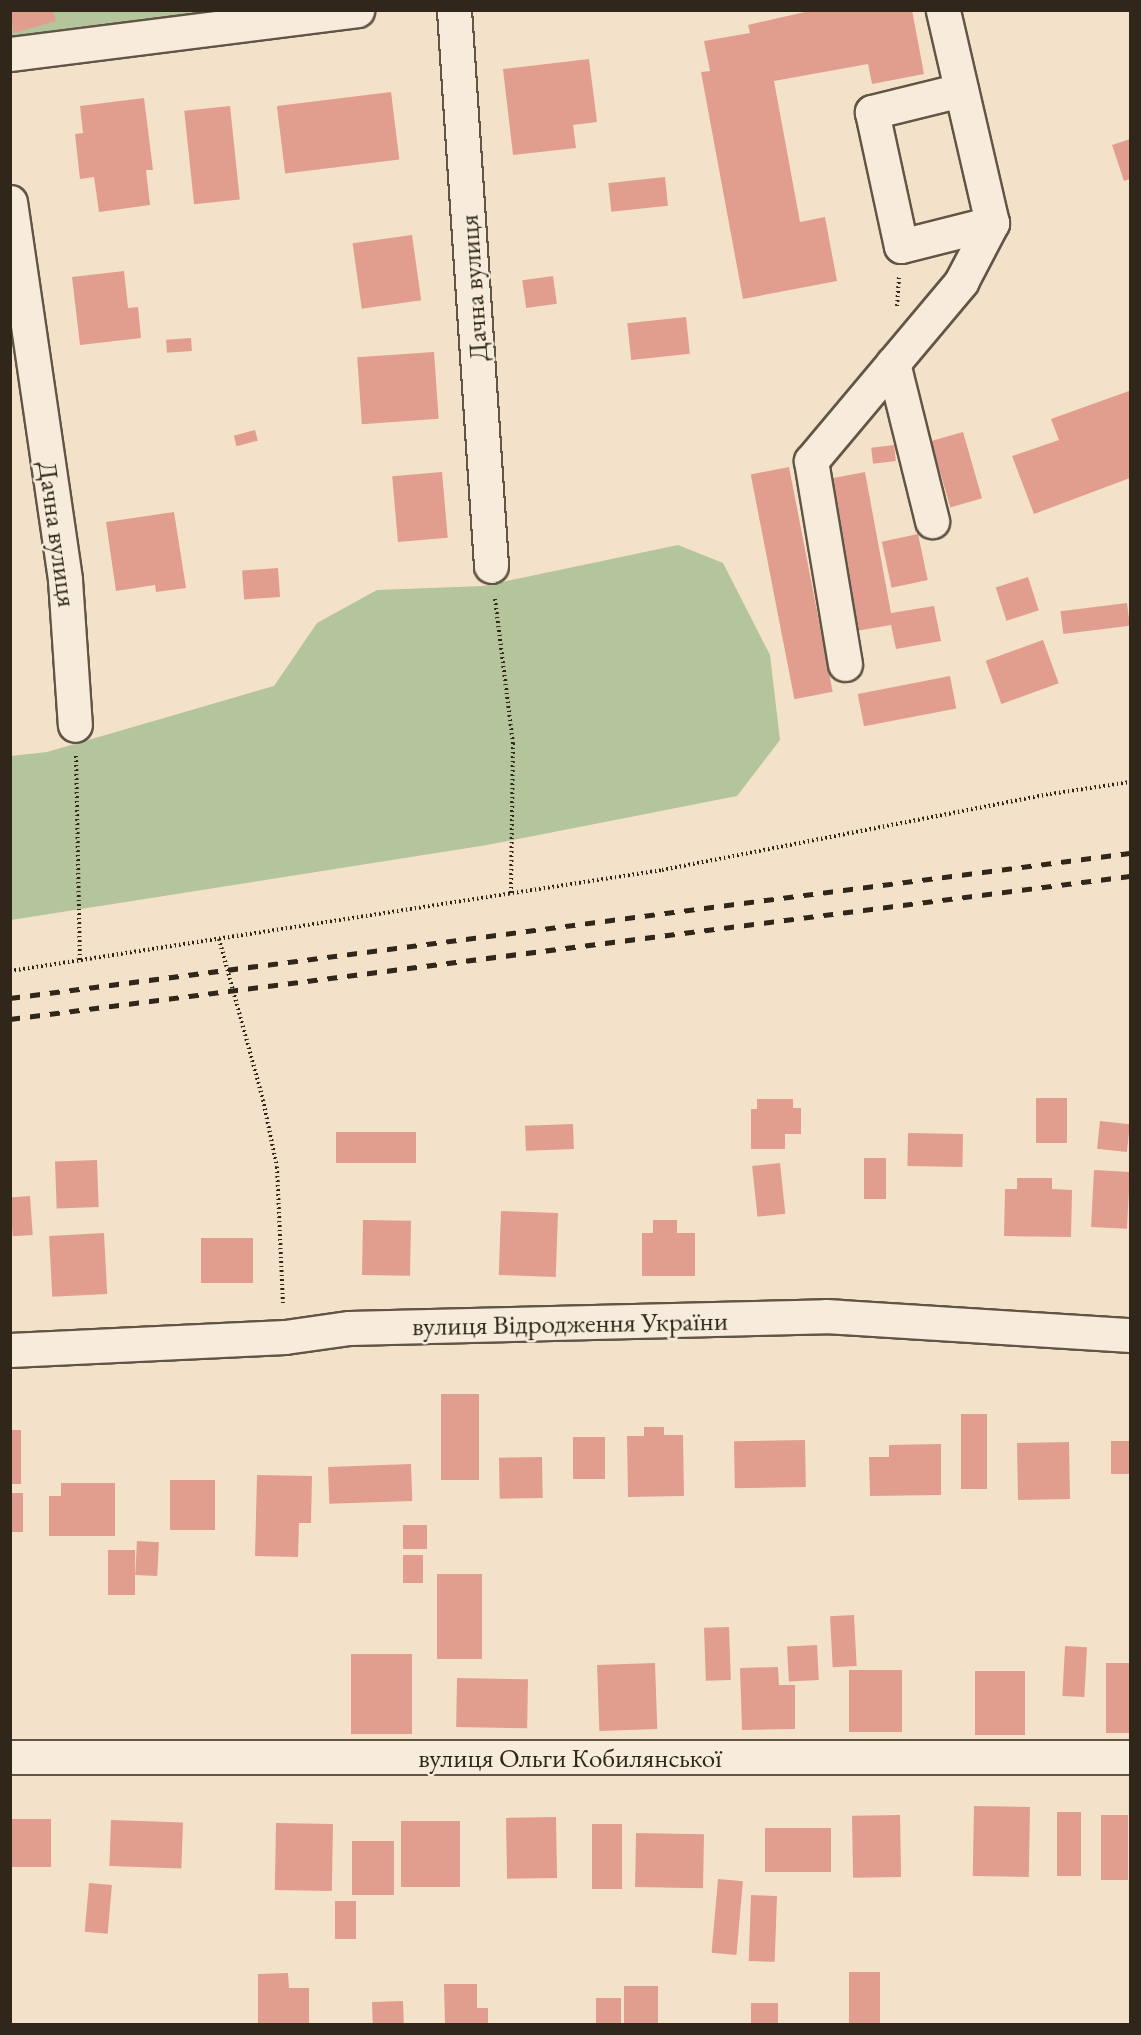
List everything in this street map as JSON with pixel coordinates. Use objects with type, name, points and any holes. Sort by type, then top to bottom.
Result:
[{"type":"street","points":[[10,54],[357,10]]},
{"type":"street","name":"Дачна вулиця","points":[[454,10],[491,566]]},
{"type":"street","points":[[845,664],[811,461],[962,282],[992,223],[943,10]]},
{"type":"street","points":[[961,90],[872,112],[901,246],[992,223]]},
{"type":"street","name":"Дачна вулиця","points":[[10,202],[65,580],[75,725]]},
{"type":"street","points":[[893,363],[932,521]]},
{"type":"street","name":"вулиця Відродження України","points":[[10,1350],[285,1337],[349,1328],[826,1316],[1131,1335]]},
{"type":"street","name":"вулиця Ольги Кобилянської","points":[[10,1757],[1131,1757]]},
{"type":"path","points":[[491,566],[513,743],[512,894]]},
{"type":"path","points":[[75,725],[80,961]]},
{"type":"path","points":[[10,971],[512,894],[1131,782]]},
{"type":"path","points":[[219,939],[263,1100],[277,1167],[285,1337]]},
{"type":"green space","points":[[11,11],[295,11],[11,40]]},
{"type":"green space","points":[[678,545],[723,563],[770,655],[780,740],[737,796],[487,845],[11,920],[11,756],[47,752],[274,686],[317,623],[377,590],[483,586]]},
{"type":"building","points":[[10,10],[53,10],[56,21],[14,33]]},
{"type":"building","points":[[814,10],[912,10],[924,74],[872,84],[868,64],[774,81],[800,222],[825,217],[837,281],[743,299],[701,72],[710,71],[704,41],[750,33],[748,25]]},
{"type":"building","points":[[589,59],[597,122],[573,125],[576,148],[513,155],[503,69]]},
{"type":"building","points":[[391,92],[399,159],[285,174],[277,106]]},
{"type":"building","points":[[144,98],[153,170],[146,170],[150,205],[99,212],[94,177],[80,179],[75,134],[83,133],[80,106]]},
{"type":"building","points":[[230,106],[240,199],[194,204],[184,111]]},
{"type":"building","points":[[1130,139],[1130,179],[1124,181],[1112,145]]},
{"type":"building","points":[[665,177],[668,206],[611,212],[608,183]]},
{"type":"building","points":[[412,235],[421,300],[362,309],[353,243]]},
{"type":"building","points":[[124,271],[128,308],[138,307],[141,338],[80,345],[72,277]]},
{"type":"building","points":[[553,276],[557,304],[526,308],[522,280]]},
{"type":"building","points":[[686,317],[690,354],[631,360],[627,323]]},
{"type":"building","points":[[191,338],[192,351],[167,353],[166,340]]},
{"type":"building","points":[[434,352],[439,419],[362,424],[357,357]]},
{"type":"building","points":[[1129,391],[1130,478],[1034,514],[1012,456],[1059,440],[1051,419]]},
{"type":"building","points":[[255,430],[258,441],[237,446],[234,436]]},
{"type":"building","points":[[963,432],[982,498],[950,507],[931,441]]},
{"type":"building","points":[[894,445],[896,461],[873,464],[871,448]]},
{"type":"building","points":[[789,467],[833,692],[794,699],[751,474]]},
{"type":"building","points":[[442,472],[448,538],[398,542],[392,476]]},
{"type":"building","points":[[865,472],[891,613],[934,606],[941,641],[896,649],[891,625],[856,631],[828,479]]},
{"type":"building","points":[[174,512],[186,588],[156,592],[155,585],[116,591],[106,522]]},
{"type":"building","points":[[918,534],[928,580],[892,588],[882,542]]},
{"type":"building","points":[[278,568],[280,597],[244,599],[242,571]]},
{"type":"building","points":[[1028,577],[1039,610],[1006,621],[996,588]]},
{"type":"building","points":[[1127,603],[1130,626],[1063,634],[1060,611]]},
{"type":"building","points":[[1043,640],[1059,683],[1001,704],[986,661]]},
{"type":"building","points":[[950,676],[956,708],[864,726],[858,694]]},
{"type":"building","points":[[1036,1098],[1067,1098],[1067,1143],[1036,1143]]},
{"type":"building","points":[[757,1099],[793,1099],[793,1108],[801,1108],[801,1134],[785,1134],[785,1149],[751,1149],[751,1109],[757,1109]]},
{"type":"building","points":[[1100,1121],[1130,1124],[1127,1152],[1097,1149]]},
{"type":"building","points":[[573,1124],[574,1149],[526,1151],[525,1126]]},
{"type":"building","points":[[336,1132],[416,1132],[416,1163],[336,1163]]},
{"type":"building","points":[[908,1133],[963,1134],[962,1167],[907,1166]]},
{"type":"building","points":[[864,1158],[886,1158],[886,1199],[864,1199]]},
{"type":"building","points":[[97,1160],[99,1207],[57,1208],[55,1161]]},
{"type":"building","points":[[780,1163],[785,1214],[757,1217],[752,1166]]},
{"type":"building","points":[[1094,1170],[1130,1172],[1127,1229],[1091,1227]]},
{"type":"building","points":[[1017,1178],[1052,1178],[1052,1189],[1072,1190],[1071,1237],[1004,1236],[1005,1189],[1017,1189]]},
{"type":"building","points":[[30,1196],[33,1235],[13,1236],[10,1197]]},
{"type":"building","points":[[501,1211],[558,1213],[556,1277],[499,1275]]},
{"type":"building","points":[[363,1220],[411,1221],[410,1276],[362,1275]]},
{"type":"building","points":[[653,1220],[677,1220],[677,1233],[695,1233],[695,1276],[642,1276],[642,1233],[653,1233]]},
{"type":"building","points":[[104,1233],[107,1294],[52,1297],[49,1236]]},
{"type":"building","points":[[201,1238],[253,1238],[253,1283],[201,1283]]},
{"type":"building","points":[[441,1394],[479,1394],[479,1480],[441,1480]]},
{"type":"building","points":[[961,1414],[987,1414],[987,1489],[961,1489]]},
{"type":"building","points":[[644,1427],[664,1427],[664,1435],[683,1435],[684,1496],[628,1497],[627,1436],[644,1436]]},
{"type":"building","points":[[10,1430],[21,1430],[21,1484],[10,1484]]},
{"type":"building","points":[[573,1437],[605,1437],[605,1479],[573,1479]]},
{"type":"building","points":[[805,1440],[806,1487],[735,1488],[734,1441]]},
{"type":"building","points":[[1111,1441],[1130,1441],[1130,1474],[1111,1474]]},
{"type":"building","points":[[1069,1442],[1070,1499],[1018,1500],[1017,1443]]},
{"type":"building","points":[[941,1444],[941,1495],[870,1496],[869,1457],[889,1457],[889,1445]]},
{"type":"building","points":[[542,1457],[543,1498],[500,1499],[499,1458]]},
{"type":"building","points":[[411,1464],[412,1501],[329,1504],[328,1467]]},
{"type":"building","points":[[257,1475],[312,1476],[311,1523],[299,1523],[298,1557],[255,1556]]},
{"type":"building","points":[[170,1480],[215,1480],[215,1530],[170,1530]]},
{"type":"building","points":[[61,1483],[115,1483],[115,1536],[49,1536],[49,1496],[61,1496]]},
{"type":"building","points":[[10,1493],[23,1493],[23,1532],[10,1532]]},
{"type":"building","points":[[403,1525],[427,1525],[427,1549],[403,1549]]},
{"type":"building","points":[[137,1541],[159,1542],[157,1576],[135,1575]]},
{"type":"building","points":[[108,1550],[135,1550],[135,1595],[108,1595]]},
{"type":"building","points":[[403,1555],[423,1555],[423,1583],[403,1583]]},
{"type":"building","points":[[437,1574],[482,1574],[482,1659],[437,1659]]},
{"type":"building","points":[[854,1615],[857,1666],[833,1667],[830,1616]]},
{"type":"building","points":[[729,1627],[731,1680],[706,1681],[704,1628]]},
{"type":"building","points":[[817,1645],[819,1680],[789,1682],[787,1647]]},
{"type":"building","points":[[1065,1646],[1087,1647],[1084,1697],[1062,1696]]},
{"type":"building","points":[[351,1654],[412,1654],[412,1734],[351,1734]]},
{"type":"building","points":[[655,1663],[657,1729],[599,1731],[597,1665]]},
{"type":"building","points":[[1106,1663],[1130,1663],[1130,1733],[1106,1733]]},
{"type":"building","points":[[778,1667],[779,1685],[795,1685],[795,1729],[742,1730],[740,1668]]},
{"type":"building","points":[[849,1670],[902,1670],[902,1732],[849,1732]]},
{"type":"building","points":[[975,1671],[1025,1671],[1025,1735],[975,1735]]},
{"type":"building","points":[[457,1678],[528,1679],[527,1728],[456,1727]]},
{"type":"building","points":[[974,1806],[1030,1807],[1029,1877],[973,1876]]},
{"type":"building","points":[[1057,1812],[1081,1812],[1081,1876],[1057,1876]]},
{"type":"building","points":[[900,1815],[901,1877],[853,1878],[852,1816]]},
{"type":"building","points":[[1101,1815],[1128,1815],[1128,1880],[1101,1880]]},
{"type":"building","points":[[556,1817],[557,1878],[507,1879],[506,1818]]},
{"type":"building","points":[[10,1819],[51,1819],[51,1867],[10,1867]]},
{"type":"building","points":[[111,1820],[183,1823],[181,1868],[109,1866]]},
{"type":"building","points":[[401,1821],[460,1821],[460,1887],[401,1887]]},
{"type":"building","points":[[276,1823],[333,1824],[332,1891],[275,1890]]},
{"type":"building","points":[[592,1824],[622,1824],[622,1889],[592,1889]]},
{"type":"building","points":[[765,1828],[831,1828],[831,1872],[765,1872]]},
{"type":"building","points":[[636,1833],[704,1834],[703,1888],[635,1887]]},
{"type":"building","points":[[352,1841],[394,1841],[394,1895],[352,1895]]},
{"type":"building","points":[[718,1879],[743,1881],[736,1955],[712,1953]]},
{"type":"building","points":[[89,1883],[112,1885],[108,1934],[85,1932]]},
{"type":"building","points":[[751,1895],[777,1896],[775,1962],[749,1961]]},
{"type":"building","points":[[335,1901],[356,1901],[356,1939],[335,1939]]},
{"type":"building","points":[[849,1972],[880,1972],[880,2024],[849,2024]]},
{"type":"building","points":[[288,1973],[289,1988],[309,1988],[309,2024],[258,2024],[258,1974]]},
{"type":"building","points":[[444,1984],[477,1984],[477,2008],[488,2008],[488,2024],[445,2024]]},
{"type":"building","points":[[624,1986],[658,1986],[658,2024],[624,2024]]},
{"type":"building","points":[[596,1998],[621,1998],[621,2024],[596,2024]]},
{"type":"building","points":[[403,2001],[404,2024],[373,2024],[372,2002]]},
{"type":"building","points":[[751,2003],[778,2003],[778,2024],[751,2024]]},
{"type":"railway","points":[[10,998],[1130,853]]},
{"type":"railway","points":[[10,1019],[1130,876]]}]
